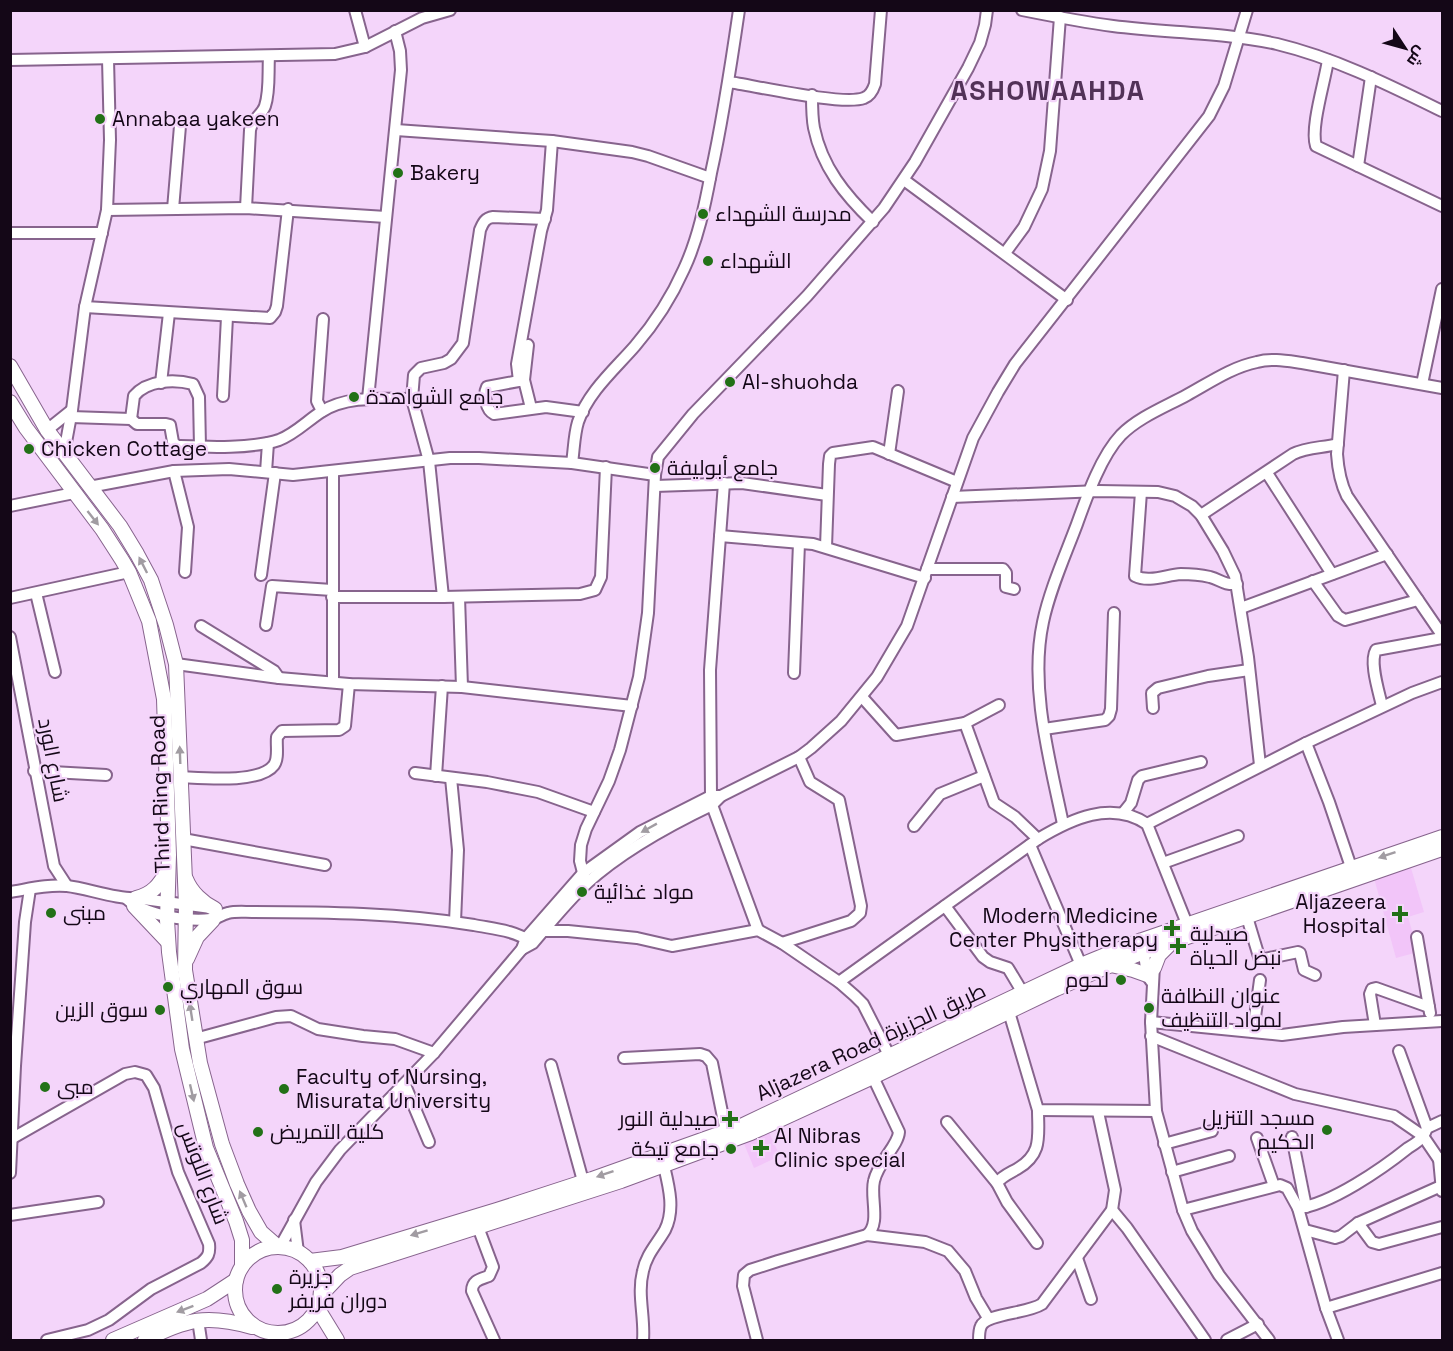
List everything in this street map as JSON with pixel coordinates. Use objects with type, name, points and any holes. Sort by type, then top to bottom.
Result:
[{"type":"main road","name":"Third Ring Road","points":[[10,366],[46,430],[120,526],[151,580],[166,625],[176,664],[184,871],[185,970],[195,1039],[208,1099],[237,1184],[261,1232],[278,1246]]},
{"type":"main road","name":"Third Ring Road","points":[[10,402],[26,428],[102,529],[129,572],[149,621],[164,699],[169,868],[168,942],[182,1049],[206,1148],[242,1240],[242,1266]]},
{"type":"main road","name":"Aljazera Road طريق الجزيزة","points":[[319,1302],[340,1275],[350,1268],[664,1166],[751,1133],[1111,965],[1187,924],[1443,837]]},
{"type":"main road","name":"Aljazera Road طريق الجزيزة","points":[[310,1261],[342,1257],[583,1181],[726,1132],[1082,965],[1147,945],[1173,943],[1443,849]]},
{"type":"main road","points":[[168,942],[132,901],[154,891],[169,868]]},
{"type":"main road","points":[[184,871],[188,884],[194,892],[218,914],[191,947],[185,970]]},
{"type":"main road","points":[[1111,965],[1151,974],[1159,955],[1173,943]]},
{"type":"main road","points":[[256,1328],[244,1318],[237,1304],[236,1280],[242,1266],[257,1252],[278,1246],[298,1252],[310,1261],[319,1277],[319,1302],[312,1318],[300,1328],[286,1333],[271,1334]]},
{"type":"main road","points":[[116,1339],[192,1307],[236,1280]]},
{"type":"main road","points":[[319,1302],[337,1341]]},
{"type":"main road","points":[[145,1341],[185,1323],[216,1319],[256,1328],[289,1341]]},
{"type":"street","points":[[355,10],[365,47]]},
{"type":"street","points":[[10,60],[335,54],[365,47],[422,18],[450,10]]},
{"type":"street","points":[[572,463],[577,424],[583,412],[600,385],[637,344],[661,309],[691,251],[710,178],[729,82],[739,10]]},
{"type":"street","points":[[729,82],[851,100],[864,98],[870,95],[875,84],[881,10]]},
{"type":"street","points":[[586,884],[580,861],[581,845],[620,750],[639,677],[648,613],[658,457],[693,414],[807,296],[873,222],[904,180],[968,68],[980,43],[987,10]]},
{"type":"street","points":[[1022,10],[1112,26],[1240,38],[1275,44],[1328,60],[1371,77],[1443,111]]},
{"type":"street","points":[[278,1246],[316,1182],[340,1150],[434,1053],[583,873],[640,832],[799,757],[823,739],[862,697],[901,638],[973,438],[998,392],[1015,364],[1209,116],[1224,86],[1240,38],[1246,10]]},
{"type":"street","points":[[1005,253],[1024,227],[1042,189],[1050,151],[1060,17]]},
{"type":"street","points":[[368,399],[402,70],[395,31]]},
{"type":"street","points":[[246,208],[250,130],[251,124],[266,103],[269,57]]},
{"type":"street","points":[[64,453],[85,307],[106,210],[110,140],[108,59]]},
{"type":"street","points":[[1328,60],[1314,137],[1316,146],[1443,206]]},
{"type":"street","points":[[1358,166],[1371,77]]},
{"type":"street","points":[[812,95],[814,128],[833,175],[841,189],[873,222]]},
{"type":"street","points":[[173,209],[180,126]]},
{"type":"street","points":[[396,130],[552,141],[648,156],[710,178]]},
{"type":"street","points":[[531,408],[517,364],[541,231],[548,210],[552,141]]},
{"type":"street","points":[[904,180],[1067,300]]},
{"type":"street","points":[[106,210],[288,209],[386,217]]},
{"type":"street","points":[[85,307],[266,320],[275,312],[288,209]]},
{"type":"street","points":[[443,597],[429,461],[412,399],[414,375],[417,370],[444,363],[458,352],[463,343],[483,221],[488,217],[545,219]]},
{"type":"street","points":[[10,233],[102,233]]},
{"type":"street","points":[[1422,384],[1443,289]]},
{"type":"street","points":[[161,383],[169,313]]},
{"type":"street","points":[[223,396],[226,317]]},
{"type":"street","points":[[322,411],[316,400],[323,319]]},
{"type":"street","points":[[522,380],[528,345]]},
{"type":"street","points":[[1063,824],[1044,729],[1040,690],[1040,648],[1043,622],[1090,491],[1107,454],[1123,433],[1143,418],[1233,371],[1267,360],[1344,370],[1443,388]]},
{"type":"street","points":[[1344,370],[1338,444],[1338,466],[1342,487],[1443,636],[1376,650],[1373,656],[1382,706]]},
{"type":"street","points":[[522,380],[487,387],[485,391],[488,408],[494,414],[546,407],[583,412]]},
{"type":"street","points":[[131,419],[134,396],[140,389],[154,383],[189,383],[197,389],[199,397],[200,447]]},
{"type":"street","points":[[889,454],[898,391]]},
{"type":"street","points":[[46,430],[71,414],[131,419],[137,424],[170,426],[173,442],[177,446],[268,443],[291,435],[322,411],[336,405],[368,399],[412,399]]},
{"type":"street","points":[[261,575],[270,472],[268,443]]},
{"type":"street","points":[[1201,515],[1300,451],[1322,449],[1338,444]]},
{"type":"street","points":[[825,547],[828,464],[832,453],[873,447],[957,482]]},
{"type":"street","points":[[89,486],[174,471],[229,469],[293,475],[479,458],[572,463],[606,467],[655,480],[742,483],[827,495]]},
{"type":"street","points":[[266,625],[272,586],[332,594],[443,597],[588,593],[595,590],[601,577],[606,467]]},
{"type":"street","points":[[174,471],[188,527],[185,572]]},
{"type":"street","points":[[333,471],[333,682]]},
{"type":"street","points":[[1267,473],[1332,574]]},
{"type":"street","points":[[724,483],[710,670],[714,799],[758,930]]},
{"type":"street","points":[[952,497],[1090,491],[1169,493],[1182,499],[1201,515],[1234,571],[1241,608],[1260,765]]},
{"type":"street","points":[[1141,492],[1135,576],[1141,579],[1151,579],[1182,574],[1212,578],[1227,585],[1237,584]]},
{"type":"street","points":[[10,506],[74,493]]},
{"type":"street","points":[[720,536],[825,547],[926,573],[1003,569],[1006,573],[1006,587],[1014,589]]},
{"type":"street","points":[[794,673],[799,543]]},
{"type":"street","points":[[1241,608],[1387,554]]},
{"type":"street","points":[[10,598],[129,572]]},
{"type":"street","points":[[1313,581],[1338,616],[1345,620],[1418,600]]},
{"type":"street","points":[[36,593],[55,672]]},
{"type":"street","points":[[459,597],[462,687]]},
{"type":"street","points":[[1044,729],[1106,720],[1109,716],[1114,613]]},
{"type":"street","points":[[201,626],[274,671],[279,678]]},
{"type":"street","name":"شارع الورد","points":[[10,637],[54,866],[67,886]]},
{"type":"street","points":[[176,664],[279,678],[349,684],[462,687],[632,706]]},
{"type":"street","points":[[1153,708],[1152,696],[1158,688],[1208,676],[1249,670]]},
{"type":"street","points":[[1147,824],[1306,742],[1382,706],[1443,682]]},
{"type":"street","points":[[180,777],[220,780],[250,777],[271,768],[276,760],[277,737],[282,732],[339,729],[345,726],[349,684]]},
{"type":"street","points":[[436,776],[442,686]]},
{"type":"street","points":[[862,697],[896,735],[965,723],[999,705]]},
{"type":"street","points":[[965,723],[994,802],[1015,817],[1034,842],[1082,965]]},
{"type":"street","points":[[1306,742],[1351,867]]},
{"type":"street","points":[[782,943],[851,921],[860,913],[861,906],[839,800],[810,782],[799,757]]},
{"type":"street","points":[[1123,813],[1131,803],[1138,780],[1142,776],[1200,762]]},
{"type":"street","points":[[34,771],[106,775]]},
{"type":"street","points":[[415,773],[487,782],[538,792],[594,812]]},
{"type":"street","points":[[914,826],[940,794],[984,776]]},
{"type":"street","points":[[451,778],[459,850],[455,922]]},
{"type":"street","points":[[527,943],[543,931],[586,884],[636,847],[714,799]]},
{"type":"street","points":[[839,982],[1034,842],[1063,824],[1082,818],[1123,813],[1137,817],[1147,824],[1187,924]]},
{"type":"street","points":[[1163,862],[1238,836]]},
{"type":"street","points":[[183,839],[325,865]]},
{"type":"street","points":[[47,886],[54,866]]},
{"type":"street","points":[[10,892],[47,886],[67,886],[185,911],[218,914],[297,912],[455,922],[510,932],[527,943]]},
{"type":"street","points":[[10,1173],[25,922],[30,889]]},
{"type":"street","points":[[945,906],[983,957],[1008,968],[1023,993]]},
{"type":"street","points":[[561,912],[568,931]]},
{"type":"street","points":[[1246,917],[1260,960],[1298,952],[1304,970],[1315,975]]},
{"type":"street","points":[[543,931],[568,931],[637,938],[672,946],[758,930],[782,943],[839,982],[863,1004],[890,1057]]},
{"type":"street","points":[[1151,1022],[1292,1034],[1437,1021],[1429,1007],[1417,937]]},
{"type":"street","points":[[1147,945],[1151,974],[1151,1036],[1156,1111],[1183,1210],[1192,1231],[1219,1275],[1269,1341]]},
{"type":"street","points":[[1253,1032],[1260,980]]},
{"type":"street","points":[[1376,1025],[1370,994],[1372,989],[1376,988],[1429,1007]]},
{"type":"street","points":[[997,1183],[1029,1162],[1037,1147],[1038,1110],[1009,1012]]},
{"type":"street","points":[[195,1039],[276,1017],[291,1016],[318,1029],[395,1039],[434,1053]]},
{"type":"street","points":[[1151,1036],[1295,1094],[1394,1116],[1425,1132]]},
{"type":"street","points":[[1305,1230],[1335,1238],[1358,1223],[1442,1189],[1442,1160],[1425,1132],[1399,1051]]},
{"type":"street","points":[[624,1058],[700,1054],[706,1056],[712,1063],[726,1132]]},
{"type":"street","points":[[551,1065],[583,1181]]},
{"type":"street","name":"شارع اللوتس","points":[[11,1139],[125,1074],[141,1073],[150,1079],[178,1172],[206,1235],[210,1252],[201,1263],[151,1289],[109,1320],[88,1330],[47,1341]]},
{"type":"street","points":[[867,1235],[874,1225],[874,1182],[883,1159],[898,1140],[899,1132],[873,1077]]},
{"type":"street","points":[[405,1085],[429,1142]]},
{"type":"street","points":[[1038,1110],[1156,1111]]},
{"type":"street","points":[[979,1341],[981,1326],[988,1318],[1034,1310],[1042,1304],[1112,1210],[1114,1190],[1098,1112]]},
{"type":"street","points":[[1302,1208],[1370,1175],[1425,1132],[1443,1121]]},
{"type":"street","points":[[947,1122],[997,1183],[1007,1202],[1037,1243]]},
{"type":"street","points":[[1164,1144],[1212,1131]]},
{"type":"street","points":[[1292,1137],[1305,1230],[1326,1308],[1338,1341]]},
{"type":"street","points":[[1257,1138],[1274,1186]]},
{"type":"street","points":[[1172,1172],[1229,1156]]},
{"type":"street","points":[[643,1341],[640,1295],[642,1271],[653,1246],[664,1230],[671,1208],[670,1188],[664,1166]]},
{"type":"street","points":[[1183,1210],[1280,1185],[1287,1188],[1302,1208]]},
{"type":"street","points":[[10,1215],[98,1202]]},
{"type":"street","points":[[1112,1210],[1127,1228],[1205,1341]]},
{"type":"street","points":[[294,1220],[298,1252]]},
{"type":"street","points":[[1358,1223],[1372,1242],[1378,1244],[1443,1227]]},
{"type":"street","points":[[478,1227],[493,1271],[489,1276],[475,1282],[472,1291],[494,1341]]},
{"type":"street","points":[[757,1341],[743,1286],[744,1275],[750,1270],[867,1235],[924,1242],[948,1251],[965,1271],[976,1298],[988,1318]]},
{"type":"street","points":[[1077,1258],[1091,1299]]},
{"type":"street","points":[[1326,1308],[1443,1273]]},
{"type":"street","points":[[109,1320],[116,1339]]},
{"type":"street","points":[[198,1320],[201,1341]]},
{"type":"street","points":[[1227,1341],[1258,1324]]},
{"type":"shaded area","name":"Aljazeera Hospital","points":[[1411,868],[1424,912],[1408,917],[1418,952],[1396,958],[1374,878]]},
{"type":"shaded area","name":"Al Nibras Clinic special","points":[[767,1128],[780,1156],[754,1168],[742,1139]]},
{"type":"place","name":"Annabaa yakeen","points":[[100,119]]},
{"type":"place","name":"Bakery","points":[[398,173]]},
{"type":"place","name":"مدرسة الشهداء","points":[[703,214]]},
{"type":"place","name":"الشهداء","points":[[708,261]]},
{"type":"place","name":"Al-shuohda","points":[[730,382]]},
{"type":"place","name":"جامع الشواهدة","points":[[354,397]]},
{"type":"place","name":"Chicken Cottage","points":[[29,449]]},
{"type":"place","name":"جامع أبوليفة","points":[[655,468]]},
{"type":"place","name":"مواد غذائية","points":[[582,892]]},
{"type":"place","name":"مبنى","points":[[51,913]]},
{"type":"place","name":"Aljazeera Hospital","points":[[1400,914]]},
{"type":"place","name":"Modern Medicine Center Physitherapy","points":[[1172,928]]},
{"type":"place","name":"صيدلية نبض الحياة","points":[[1178,946]]},
{"type":"place","name":"لحوم","points":[[1121,980]]},
{"type":"place","name":"سوق المهاري","points":[[168,987]]},
{"type":"place","name":"عنوان النظافة لمواد التنظيف","points":[[1149,1008]]},
{"type":"place","name":"سوق الزين","points":[[160,1010]]},
{"type":"place","name":"مبى","points":[[45,1087]]},
{"type":"place","name":"Faculty of Nursing, Misurata University","points":[[284,1089]]},
{"type":"place","name":"صيدلية النور","points":[[730,1119]]},
{"type":"place","name":"مسجد التنزيل الحكيم","points":[[1327,1130]]},
{"type":"place","name":"كلية التمريض","points":[[258,1132]]},
{"type":"place","name":"Al Nibras Clinic special","points":[[761,1148]]},
{"type":"place","name":"جامع تيكة","points":[[731,1149]]},
{"type":"place","name":"جزيرة دوران فريفر","points":[[277,1289]]},
{"type":"district","name":"ASHOWAAHDA","points":[[1048,91]]}]
